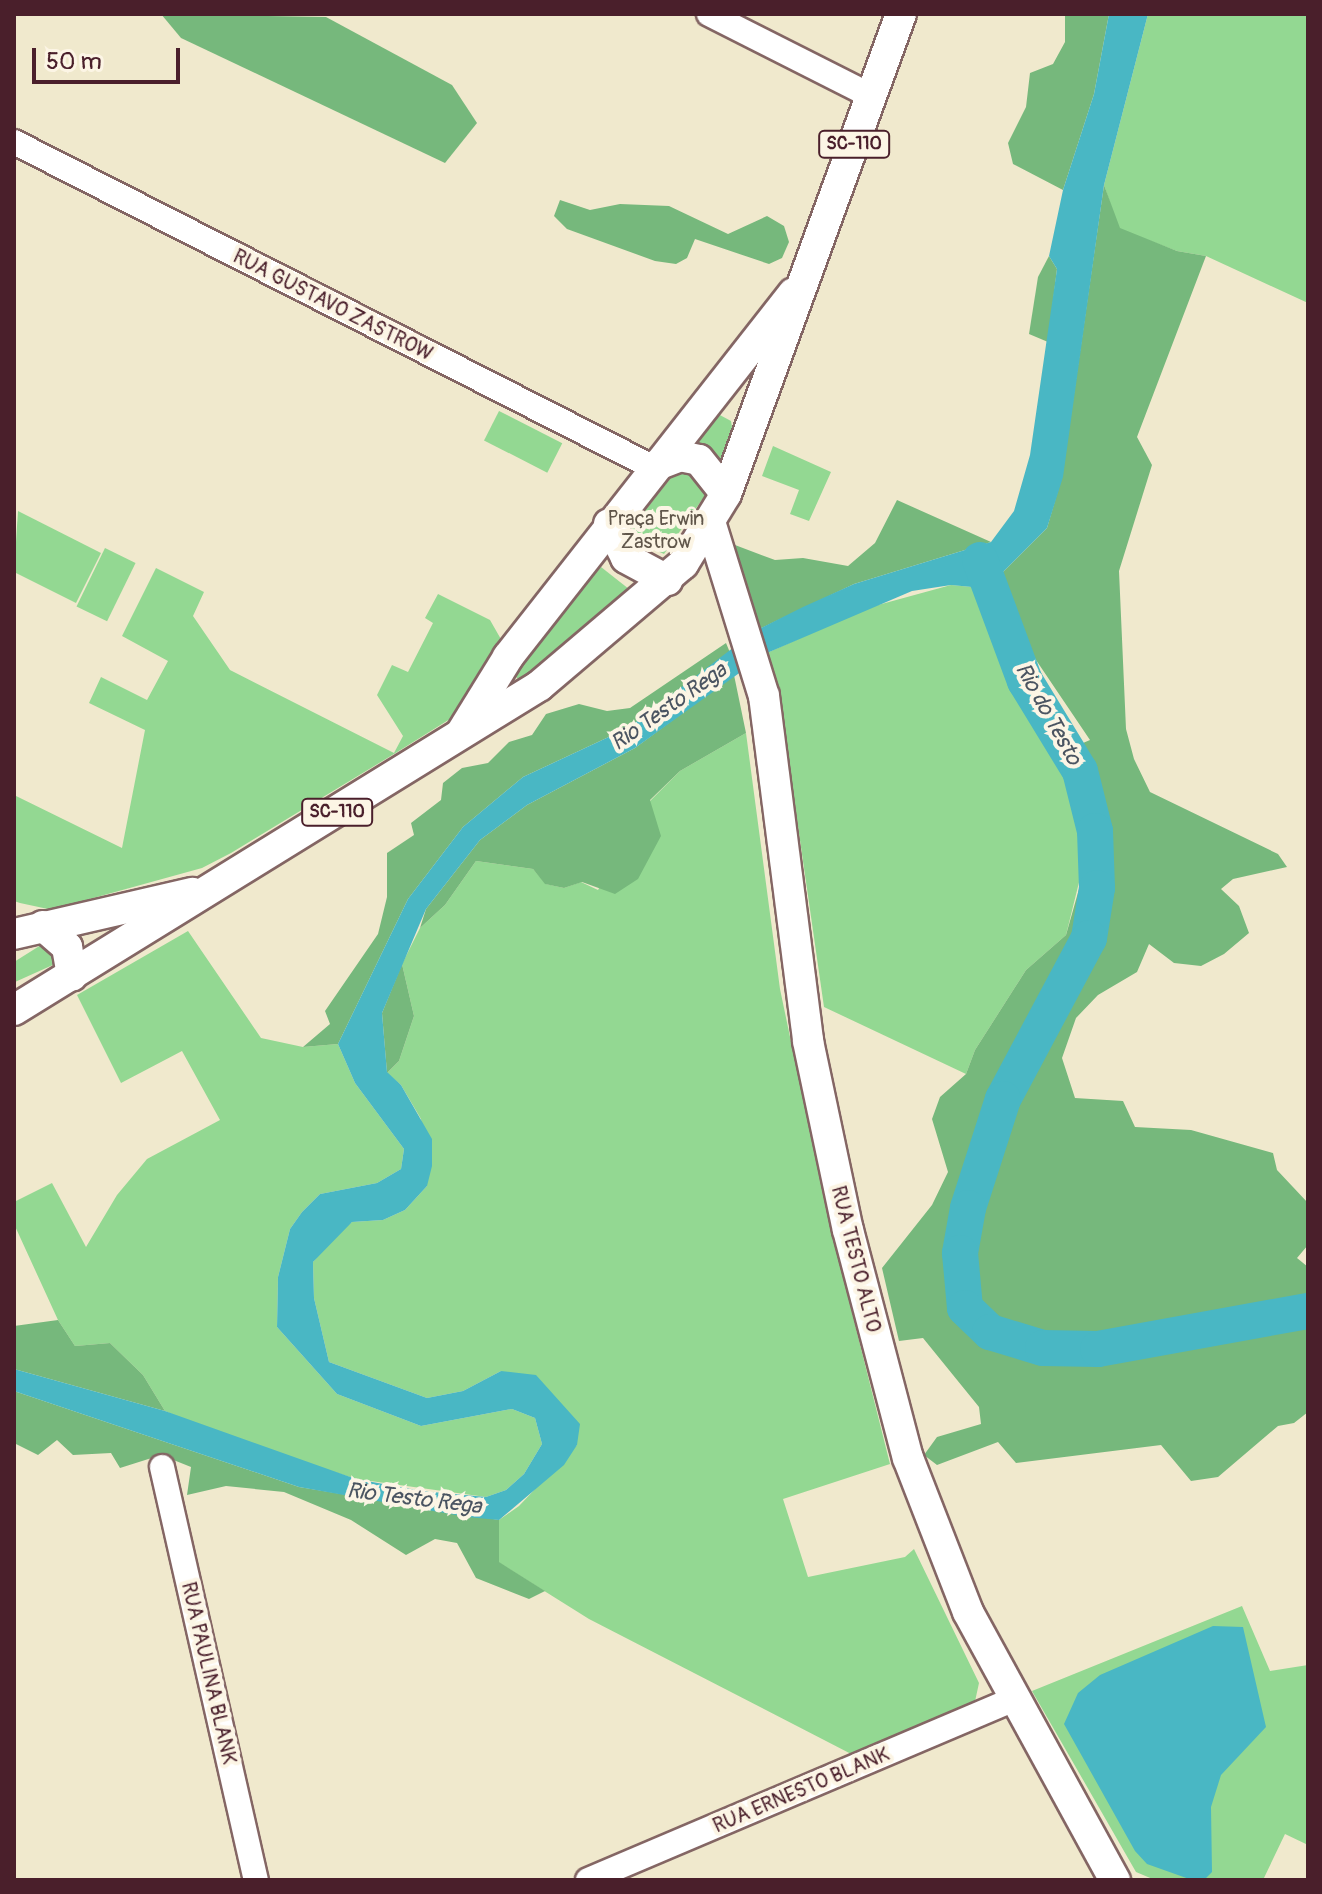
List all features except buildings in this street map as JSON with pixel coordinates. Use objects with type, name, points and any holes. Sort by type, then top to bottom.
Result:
[{"type":"main road","name":"SC-110","points":[[14,1010],[539,686],[675,572],[711,525],[726,494],[901,14]]},
{"type":"main road","name":"SC-110","points":[[460,735],[508,657],[652,467],[807,273]]},
{"type":"main road","points":[[652,467],[680,456],[699,460],[726,494]]},
{"type":"main road","points":[[609,524],[626,558],[675,572],[732,596]]},
{"type":"main road","name":"RUA TESTO ALTO","points":[[711,525],[768,720],[799,991],[848,1230],[932,1529],[1014,1699],[1115,1880]]},
{"type":"main road","name":"SC-110","points":[[14,934],[213,888]]},
{"type":"main road","points":[[43,926],[67,947],[72,976]]},
{"type":"street","points":[[709,14],[871,96]]},
{"type":"street","name":"RUA GUSTAVO ZASTROW","points":[[14,142],[652,467]]},
{"type":"street","points":[[14,917],[43,926]]},
{"type":"street","name":"RUA PAULINA BLANK","points":[[162,1467],[256,1880]]},
{"type":"street","name":"RUA ERNESTO BLANK","points":[[588,1880],[1014,1699]]},
{"type":"green space","points":[[161,14],[326,17],[452,85],[477,123],[445,163],[181,38]]},
{"type":"green space","points":[[1065,14],[1109,14],[1094,94],[1063,190],[1013,164],[1008,143],[1026,107],[1030,73],[1053,64],[1065,42]]},
{"type":"green space","points":[[1148,14],[1308,14],[1308,303],[1206,256],[1177,251],[1119,229],[1104,185]]},
{"type":"green space","points":[[1104,185],[1120,228],[1177,251],[1206,256],[1137,437],[1152,465],[1119,571],[1126,729],[1134,759],[1150,792],[1278,854],[1287,867],[1233,879],[1221,889],[1239,906],[1249,933],[1224,954],[1201,966],[1174,963],[1149,944],[1137,972],[1098,995],[1076,1018],[1062,1058],[1075,1098],[1123,1101],[1135,1127],[1191,1130],[1273,1153],[1277,1170],[1308,1203],[1308,1245],[1297,1258],[1308,1267],[1308,1412],[1294,1423],[1278,1426],[1218,1477],[1191,1481],[1161,1445],[1016,1463],[998,1442],[937,1465],[924,1455],[937,1437],[981,1424],[979,1407],[923,1338],[899,1341],[882,1268],[932,1205],[948,1172],[932,1119],[940,1097],[966,1074],[975,1050],[1026,970],[1066,935],[1081,882],[1083,831],[1076,799],[1055,755],[1090,740],[1036,660],[998,577],[1047,528],[1062,477]]},
{"type":"green space","points":[[560,200],[590,210],[620,204],[669,206],[728,234],[767,216],[784,226],[789,242],[782,258],[769,264],[695,239],[687,258],[676,264],[655,261],[567,229],[554,216]]},
{"type":"green space","points":[[1049,256],[1057,269],[1048,342],[1029,334],[1038,277]]},
{"type":"green space","points":[[499,411],[562,443],[547,473],[484,440]]},
{"type":"green space","points":[[718,414],[731,421],[733,433],[720,460],[690,443]]},
{"type":"green space","points":[[773,446],[831,472],[809,521],[790,514],[799,490],[762,476]]},
{"type":"green space","name":"Praça Erwin Zastrow","points":[[677,470],[696,474],[706,494],[664,554],[636,541],[631,528]]},
{"type":"green space","points":[[897,500],[991,542],[854,584],[755,631],[732,563],[735,545],[775,560],[803,558],[848,566],[875,543]]},
{"type":"green space","points":[[18,511],[101,553],[76,603],[14,572]]},
{"type":"green space","points":[[105,548],[136,563],[107,621],[77,606]]},
{"type":"green space","points":[[601,567],[634,593],[525,686],[510,671]]},
{"type":"green space","points":[[156,568],[204,592],[193,616],[230,670],[394,753],[403,736],[377,695],[392,665],[408,672],[433,623],[425,618],[438,594],[490,620],[502,641],[458,714],[231,853],[202,868],[68,905],[48,909],[14,901],[14,795],[122,848],[145,730],[89,703],[101,677],[147,700],[168,661],[122,636]]},
{"type":"green space","points":[[951,585],[972,587],[981,602],[1012,688],[1055,755],[1076,799],[1085,858],[1066,935],[1026,970],[975,1050],[966,1074],[824,1007],[782,715],[767,653],[867,608]]},
{"type":"green space","points":[[726,643],[731,655],[628,728],[523,777],[463,827],[408,899],[338,1044],[303,1047],[330,1024],[325,1011],[378,934],[387,897],[387,853],[414,835],[411,823],[441,800],[443,783],[462,768],[488,763],[509,742],[532,735],[546,714],[579,704],[607,711],[630,708]]},
{"type":"green space","points":[[734,675],[746,733],[680,771],[650,800],[661,836],[638,879],[615,894],[582,882],[564,888],[545,884],[533,869],[476,861],[445,905],[420,928],[426,909],[480,840],[527,805],[635,748]]},
{"type":"green space","points":[[746,733],[780,989],[826,1209],[890,1464],[783,1499],[808,1577],[905,1557],[914,1549],[979,1683],[974,1706],[857,1757],[589,1619],[498,1562],[499,1520],[519,1506],[577,1445],[501,1371],[463,1391],[427,1398],[329,1362],[314,1298],[313,1262],[336,1234],[352,1222],[383,1220],[405,1210],[427,1186],[421,1119],[401,1085],[387,1073],[399,1061],[414,1016],[402,964],[420,928],[445,905],[476,861],[533,869],[546,884],[564,888],[581,882],[598,890],[650,801],[680,771]]},
{"type":"green space","points":[[188,931],[261,1038],[303,1047],[338,1044],[355,1083],[404,1149],[401,1169],[377,1183],[320,1194],[302,1212],[290,1229],[278,1277],[277,1327],[337,1394],[421,1426],[512,1409],[535,1418],[542,1444],[524,1474],[506,1490],[486,1497],[356,1479],[214,1433],[165,1411],[143,1375],[110,1343],[75,1346],[58,1320],[14,1224],[14,1202],[52,1183],[86,1247],[117,1195],[147,1159],[220,1120],[182,1051],[121,1083],[77,995]]},
{"type":"green space","points":[[41,945],[52,952],[55,964],[15,982],[14,962]]},
{"type":"green space","points":[[402,964],[414,1016],[399,1061],[387,1073],[382,1013]]},
{"type":"green space","points":[[58,1320],[75,1346],[110,1343],[143,1375],[165,1411],[14,1369],[14,1326]]},
{"type":"green space","points":[[14,1391],[299,1487],[499,1520],[499,1562],[545,1591],[529,1599],[476,1578],[457,1543],[435,1539],[406,1555],[351,1520],[284,1492],[226,1486],[187,1495],[191,1467],[161,1455],[120,1468],[111,1453],[73,1455],[57,1440],[38,1455],[14,1443]]},
{"type":"green space","points":[[1242,1606],[1270,1671],[1308,1665],[1308,1845],[1285,1834],[1263,1880],[1155,1880],[1136,1872],[1032,1691]]},
{"type":"water","name":"Rio Testo Rega","points":[[1109,14],[1148,14],[1104,185],[1063,477],[1047,528],[998,577],[972,587],[951,585],[912,591],[767,653],[635,748],[527,805],[480,840],[426,909],[382,1013],[387,1072],[401,1085],[432,1139],[432,1166],[427,1186],[405,1210],[383,1220],[352,1222],[313,1262],[314,1298],[329,1362],[427,1398],[463,1391],[501,1371],[536,1375],[580,1424],[577,1445],[564,1465],[499,1520],[467,1517],[299,1487],[14,1391],[14,1369],[165,1411],[356,1479],[422,1491],[486,1497],[506,1490],[524,1474],[542,1444],[535,1418],[512,1409],[421,1426],[337,1394],[277,1327],[278,1277],[290,1229],[302,1212],[320,1194],[377,1183],[401,1169],[404,1149],[355,1083],[338,1044],[408,899],[463,827],[523,777],[628,728],[755,631],[854,584],[991,542],[1014,511],[1030,455],[1057,269],[1049,256],[1063,190],[1094,94]]},
{"type":"water","points":[[1213,1626],[1243,1627],[1266,1727],[1221,1775],[1211,1807],[1212,1872],[1205,1879],[1192,1880],[1147,1864],[1135,1851],[1064,1724],[1078,1693],[1100,1675]]},
{"type":"waterway","name":"Rio do Testo","points":[[980,560],[1025,681],[1080,771],[1095,831],[1097,888],[1089,938],[1003,1099],[968,1208],[960,1253],[965,1308],[990,1332],[1043,1348],[1098,1349],[1308,1311]]}]
